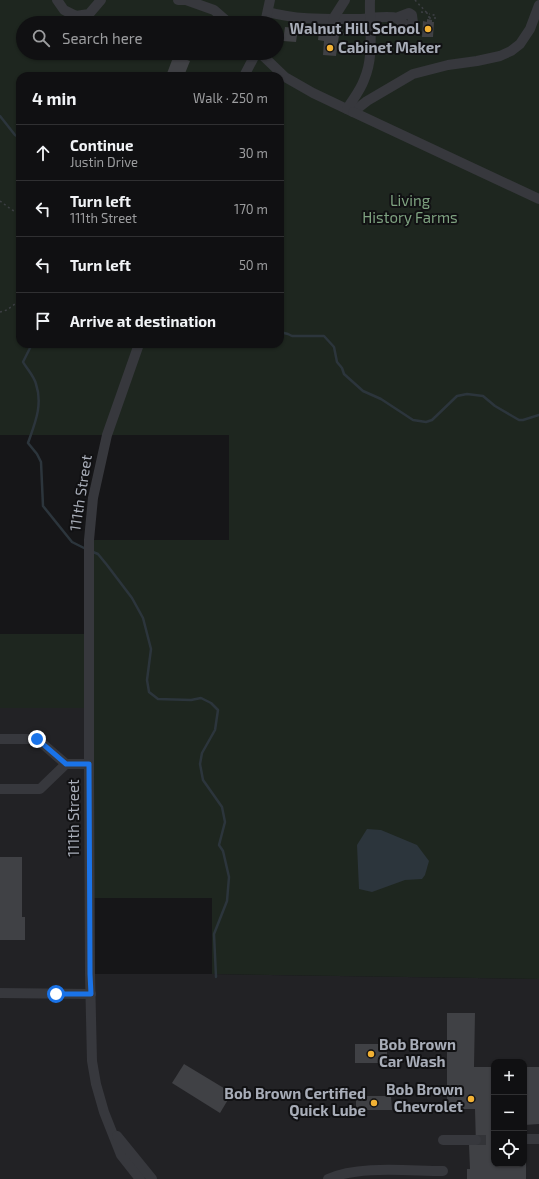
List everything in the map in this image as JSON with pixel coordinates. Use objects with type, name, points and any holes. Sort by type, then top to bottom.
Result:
[{"type":"street","points":[[57,0],[64,10],[76,16],[89,14],[101,0]]},
{"type":"street","points":[[178,0],[186,0],[214,10],[221,16]]},
{"type":"street","points":[[267,16],[270,0]]},
{"type":"street","points":[[335,23],[345,0]]},
{"type":"street","points":[[350,110],[352,100],[359,93],[365,79],[371,37],[369,19],[370,0]]},
{"type":"street","points":[[350,110],[413,74],[448,65],[500,56],[511,51],[520,44],[530,29],[539,5]]},
{"type":"street","points":[[268,12],[335,23],[369,19],[396,18]]},
{"type":"street","points":[[246,72],[252,60]]},
{"type":"street","points":[[267,60],[280,72]]},
{"type":"street","points":[[284,76],[350,110],[539,199]]},
{"type":"street","name":"111th Street","points":[[138,348],[112,425],[107,435],[93,498],[89,540],[89,764],[92,1061],[96,1084],[104,1112],[121,1155],[140,1179]]},
{"type":"street","points":[[0,739],[37,739],[66,764],[89,764]]},
{"type":"street","points":[[0,789],[40,789],[66,764]]},
{"type":"street","points":[[0,993],[91,994]]},
{"type":"street","name":"111th Street","points":[[111,1128],[152,1179]]},
{"type":"street","points":[[527,1139],[539,1139]]},
{"type":"street","points":[[443,1140],[476,1140]]},
{"type":"street","points":[[328,1179],[337,1175],[373,1170],[443,1171]]},
{"type":"path","points":[[415,0],[428,14],[429,19],[436,18],[434,15],[428,14]]},
{"type":"path","points":[[327,31],[344,34],[335,23]]},
{"type":"path","points":[[0,201],[16,212]]},
{"type":"path","points":[[0,312],[7,310],[16,303]]},
{"type":"shaded area","points":[[0,708],[89,708],[90,974],[212,974],[539,979],[539,1179],[0,1179]]},
{"type":"shaded area","points":[[367,829],[381,830],[417,845],[429,861],[425,875],[422,879],[405,880],[372,892],[359,889],[357,845]]},
{"type":"green space","name":"Living History Farms","points":[[0,0],[539,0],[539,979],[212,974],[212,898],[90,898],[89,708],[0,708],[0,634],[89,634],[89,540],[229,540],[229,435],[0,435]]},
{"type":"building","name":"Walnut Hill School","points":[[427,19],[434,22],[433,37],[422,37],[423,21],[427,22]]},
{"type":"building","points":[[285,27],[298,28],[296,42],[284,41]]},
{"type":"building","name":"Cabinet Maker","points":[[319,32],[339,35],[336,56],[323,55],[324,41],[318,40]]},
{"type":"building","points":[[172,60],[190,61],[186,72],[168,72]]},
{"type":"building","points":[[0,857],[22,857],[22,917],[25,917],[25,940],[0,940]]},
{"type":"building","name":"Bob Brown Chevrolet","points":[[447,1013],[475,1013],[474,1067],[491,1067],[491,1167],[526,1167],[526,1179],[467,1179],[467,1169],[470,1169],[469,1145],[476,1145],[475,1109],[447,1109]]},
{"type":"building","name":"Bob Brown Car Wash","points":[[355,1044],[387,1044],[387,1063],[355,1063]]},
{"type":"building","points":[[184,1064],[232,1093],[220,1113],[172,1083]]},
{"type":"building","points":[[527,1067],[539,1067],[539,1124],[527,1125]]},
{"type":"building","name":"Bob Brown Certified Quick Lube","points":[[356,1096],[391,1096],[392,1110],[356,1110]]},
{"type":"waterway","points":[[0,116],[16,136]]},
{"type":"waterway","points":[[284,333],[292,336],[324,336],[334,347],[337,362],[342,368],[344,374],[363,391],[381,399],[413,420],[426,422],[432,420],[457,396],[467,394],[483,396],[495,406],[519,420],[539,415]]},
{"type":"waterway","points":[[30,348],[23,362],[35,381],[39,399],[37,414],[28,443],[37,454],[41,462],[43,506],[72,542],[84,548]]},
{"type":"waterway","points":[[93,552],[98,554],[107,565],[132,598],[143,618],[151,649],[147,680],[149,692],[158,699],[191,700],[201,698],[211,703],[218,710],[215,730],[202,753],[200,764],[203,780],[222,807],[225,822],[219,845],[223,851],[229,877],[227,901],[214,934],[216,977]]},
{"type":"tunnel","points":[[476,1140],[491,1140]]},
{"type":"place","name":"Walnut Hill School","points":[[428,29]]},
{"type":"place","name":"Cabinet Maker","points":[[330,48]]},
{"type":"place","name":"Bob Brown Car Wash","points":[[371,1054]]},
{"type":"place","name":"Bob Brown Chevrolet","points":[[471,1099]]},
{"type":"place","name":"Bob Brown Certified Quick Lube","points":[[374,1103]]},
{"type":"route","points":[[37,739],[66,764],[89,764],[91,994],[56,994]]}]
